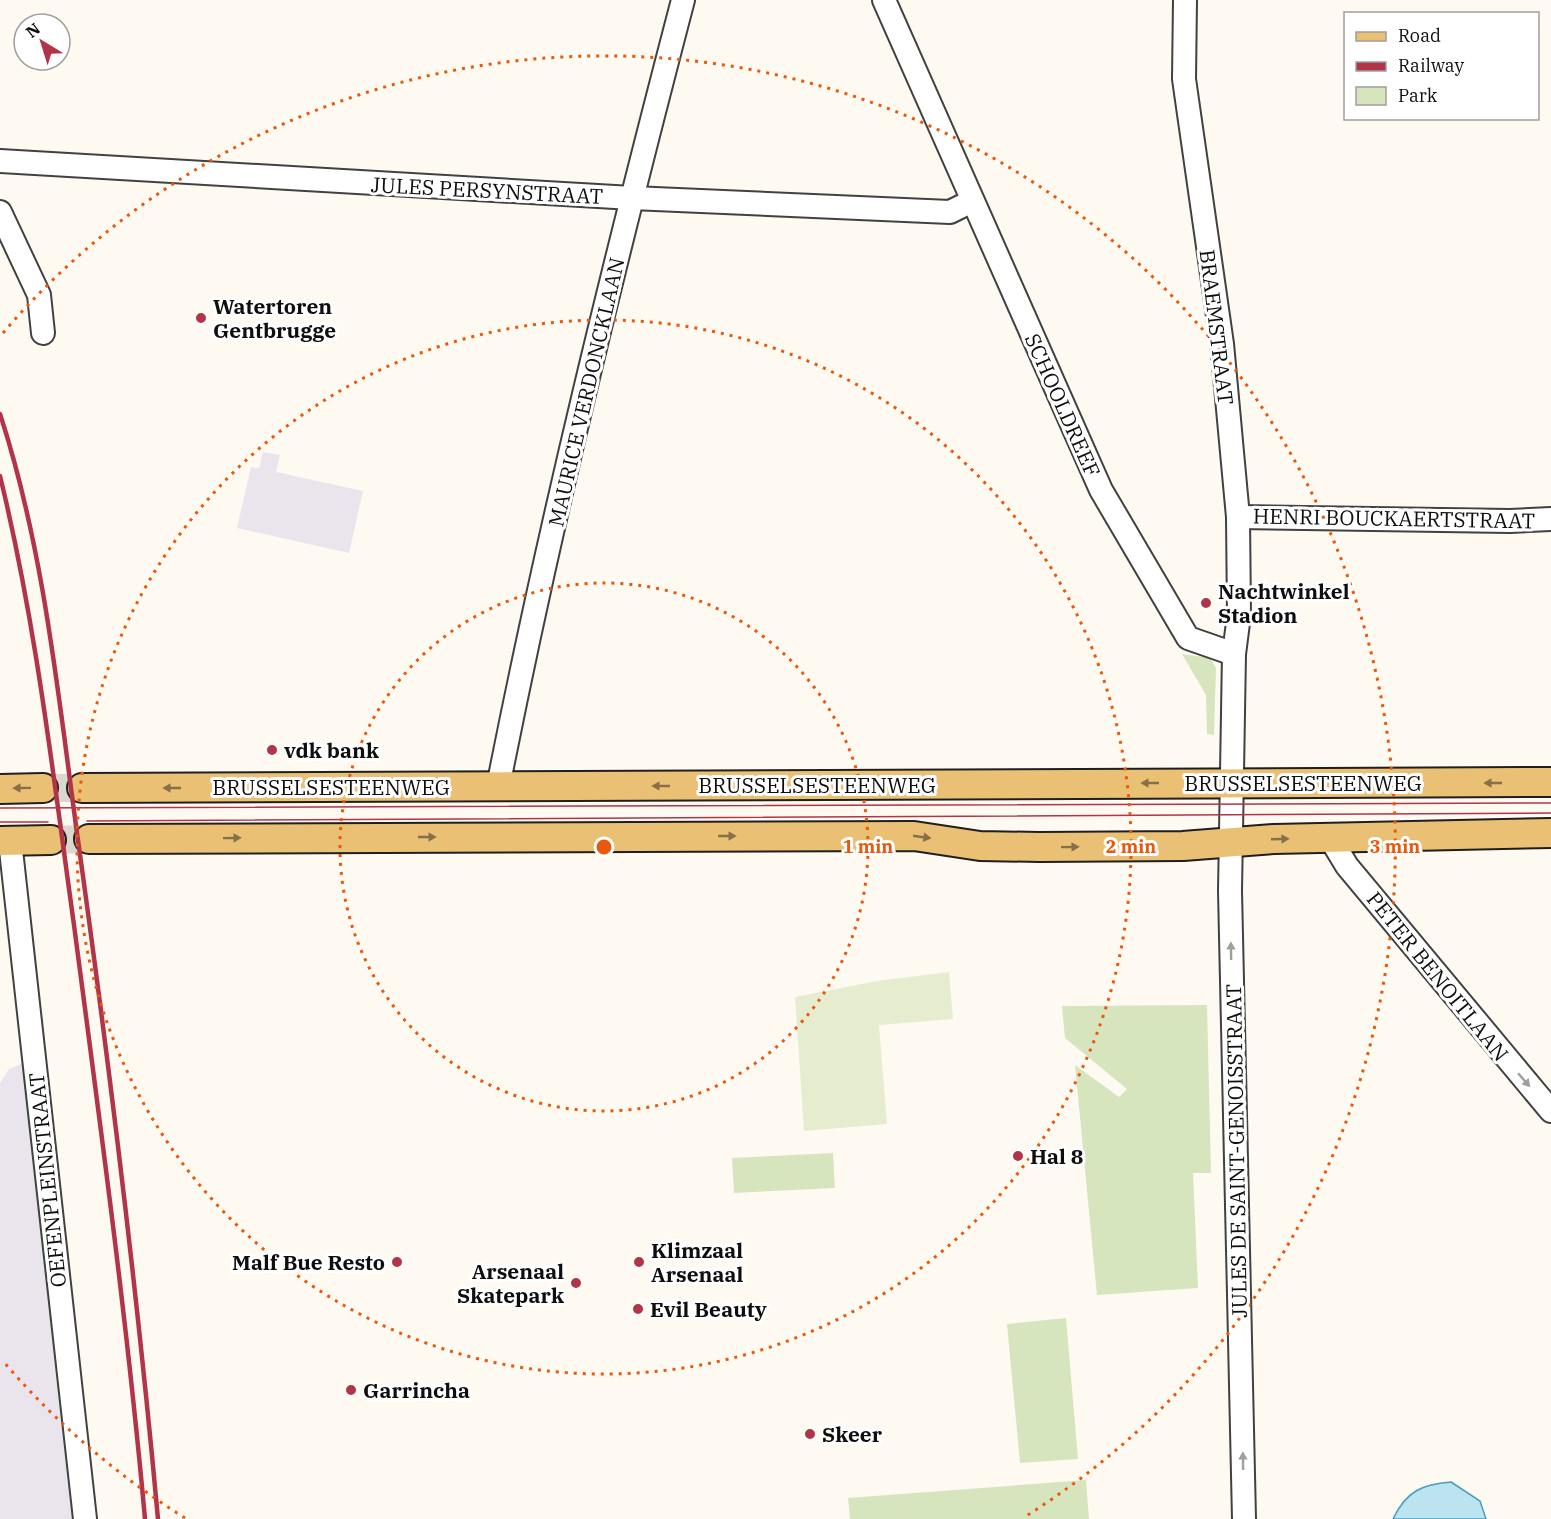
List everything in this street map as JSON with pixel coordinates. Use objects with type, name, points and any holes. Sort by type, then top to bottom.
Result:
[{"type":"main road","name":"BRUSSELSESTEENWEG","points":[[82,788],[1551,782]]},
{"type":"main road","points":[[0,789],[43,788]]},
{"type":"main road","points":[[90,840],[914,836],[980,846],[1230,844],[1330,838],[1551,833]]},
{"type":"main road","points":[[5,841],[51,840]]},
{"type":"street","name":"MAURICE VERDONCKLAAN","points":[[498,787],[537,603],[632,198],[683,0]]},
{"type":"street","name":"SCHOOLDREEF","points":[[884,0],[1101,490],[1188,638],[1233,654]]},
{"type":"street","name":"BRAEMSTRAAT","points":[[1185,0],[1184,80],[1222,344],[1238,517],[1239,615],[1233,654]]},
{"type":"street","name":"JULES PERSYNSTRAAT","points":[[0,161],[632,198],[950,212],[972,201]]},
{"type":"street","points":[[0,212],[39,295],[43,333]]},
{"type":"street","name":"HENRI BOUCKAERTSTRAAT","points":[[1238,517],[1510,521],[1551,519]]},
{"type":"street","points":[[1230,783],[1233,654]]},
{"type":"street","name":"JULES DE SAINT-GENOISSTRAAT","points":[[1230,783],[1244,1519]]},
{"type":"street","name":"PETER BENOITLAAN","points":[[1330,838],[1347,866],[1551,1111]]},
{"type":"street","name":"OEFENPLEINSTRAAT","points":[[5,841],[85,1519]]},
{"type":"shaded area","points":[[263,452],[280,455],[276,472],[363,491],[349,553],[237,528],[251,467],[259,468]]},
{"type":"shaded area","points":[[33,1059],[85,1519],[0,1519],[0,1083],[9,1069]]},
{"type":"green space","points":[[1182,654],[1210,658],[1216,668],[1214,735],[1207,734],[1206,695]]},
{"type":"green space","points":[[949,972],[953,1019],[879,1025],[887,1124],[804,1131],[795,997],[877,981]]},
{"type":"green space","points":[[1207,1005],[1211,1173],[1193,1173],[1198,1288],[1097,1295],[1075,1065],[1119,1097],[1127,1089],[1065,1038],[1062,1006]]},
{"type":"green space","points":[[833,1153],[835,1188],[734,1193],[732,1158]]},
{"type":"green space","points":[[1066,1318],[1078,1459],[1020,1463],[1007,1324]]},
{"type":"green space","points":[[1086,1480],[1089,1519],[850,1519],[848,1498]]},
{"type":"water","points":[[1451,1482],[1480,1501],[1486,1519],[1393,1519],[1398,1509],[1416,1491],[1424,1487]]},
{"type":"tunnel","points":[[43,788],[82,788]]},
{"type":"tunnel","points":[[51,840],[89,839]]},
{"type":"tram line","points":[[0,808],[1551,803]]},
{"type":"tram line","points":[[87,821],[1551,813]]},
{"type":"tram line","points":[[0,822],[48,822]]},
{"type":"railway","points":[[0,414],[28,517],[56,675],[122,1176],[158,1519]]},
{"type":"railway","points":[[0,476],[24,587],[51,756],[112,1222],[145,1519]]},
{"type":"place","name":"Watertoren Gentbrugge","points":[[201,318]]},
{"type":"place","name":"Nachtwinkel Stadion","points":[[1206,603]]},
{"type":"place","name":"vdk bank","points":[[272,750]]},
{"type":"place","name":"Hal 8","points":[[1018,1156]]},
{"type":"place","name":"Malf Bue Resto","points":[[397,1262]]},
{"type":"place","name":"Klimzaal Arsenaal","points":[[639,1262]]},
{"type":"place","name":"Arsenaal Skatepark","points":[[576,1283]]},
{"type":"place","name":"Evil Beauty","points":[[638,1309]]},
{"type":"place","name":"Garrincha","points":[[351,1390]]},
{"type":"place","name":"Skeer","points":[[810,1434]]}]
